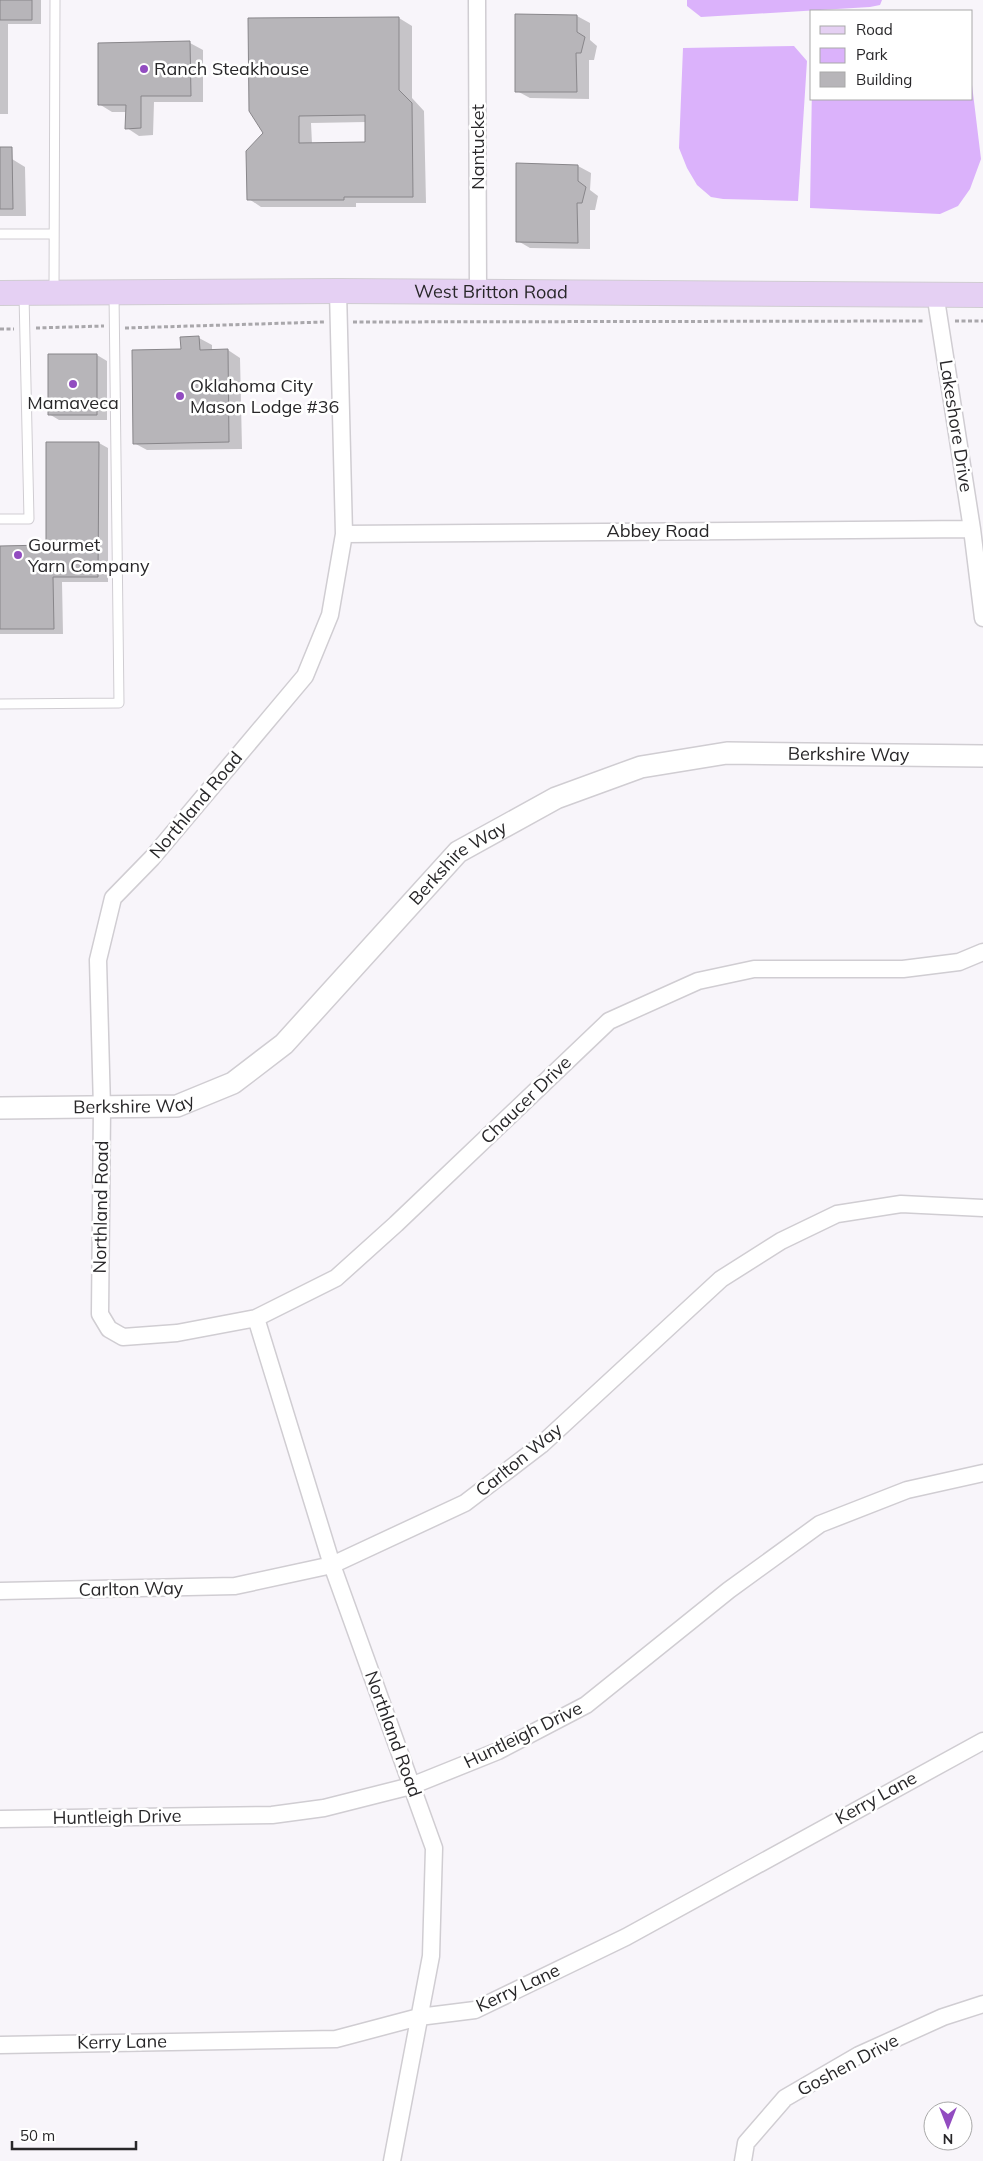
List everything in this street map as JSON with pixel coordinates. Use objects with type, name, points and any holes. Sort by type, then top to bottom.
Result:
[{"type":"main road","name":"West Britton Road","points":[[0,293],[338,291],[478,293],[935,293],[983,296]]},
{"type":"street","name":"Nantucket","points":[[477,0],[478,293]]},
{"type":"street","name":"Northland Road","points":[[109,1330],[100,1314],[102,1108],[98,960],[113,898],[152,858],[305,676],[330,615],[344,534],[338,291]]},
{"type":"street","name":"Lakeshore Drive","points":[[935,293],[972,528],[983,618]]},
{"type":"street","name":"Abbey Road","points":[[344,534],[972,528]]},
{"type":"street","name":"Berkshire Way","points":[[0,1108],[177,1106],[233,1083],[284,1044],[458,852],[556,798],[641,767],[727,754],[983,756]]},
{"type":"street","name":"Chaucer Drive","points":[[109,1330],[123,1337],[168,1334],[256,1318],[336,1278],[396,1224],[608,1021],[698,981],[754,969],[903,969],[959,962],[983,952]]},
{"type":"street","name":"Carlton Way","points":[[0,1591],[235,1586],[332,1565],[465,1503],[541,1445],[721,1280],[781,1241],[837,1214],[901,1204],[983,1208]]},
{"type":"street","name":"Northland Road","points":[[256,1318],[332,1565],[434,1848],[431,1956],[392,2161]]},
{"type":"street","name":"Huntleigh Drive","points":[[0,1819],[272,1815],[324,1808],[411,1786],[498,1751],[586,1705],[729,1590],[820,1524],[907,1490],[983,1473]]},
{"type":"street","name":"Kerry Lane","points":[[0,2045],[336,2039],[419,2018],[475,2010],[626,1937],[983,1740]]},
{"type":"street","name":"Goshen Drive","points":[[743,2161],[746,2143],[785,2098],[859,2055],[943,2018],[983,2004]]},
{"type":"lane","points":[[54,294],[55,0]]},
{"type":"lane","points":[[0,234],[54,234]]},
{"type":"lane","points":[[0,519],[28,519],[24,293]]},
{"type":"lane","points":[[0,704],[119,703],[114,293]]},
{"type":"path","name":"West Britton Road","points":[[365,322],[924,321]]},
{"type":"path","points":[[966,321],[983,321]]},
{"type":"path","points":[[0,329],[91,325],[134,328],[326,322]]},
{"type":"green space","points":[[687,0],[882,0],[880,5],[870,7],[701,17],[687,6]]},
{"type":"green space","points":[[794,46],[807,61],[798,201],[711,197],[697,185],[687,168],[679,148],[683,48]]},
{"type":"green space","points":[[973,93],[981,159],[970,189],[958,206],[940,214],[810,208],[812,100],[973,100]]},
{"type":"building","points":[[0,0],[32,0],[32,20],[0,20]]},
{"type":"building","points":[[515,14],[577,15],[577,32],[585,37],[581,53],[576,53],[577,92],[515,92]]},
{"type":"building","points":[[399,17],[399,90],[412,103],[413,197],[344,197],[344,200],[247,200],[246,151],[263,133],[249,111],[248,18]],"holes":[[[365,115],[365,142],[299,143],[299,116]]]},
{"type":"building","name":"Ranch Steakhouse","points":[[190,41],[191,96],[141,96],[141,128],[125,129],[126,105],[98,105],[98,43]]},
{"type":"building","points":[[0,147],[12,147],[13,209],[0,209]]},
{"type":"building","points":[[516,163],[578,165],[578,181],[586,187],[582,203],[577,203],[578,243],[516,242]]},
{"type":"building","name":"Oklahoma City Mason Lodge #36","points":[[199,336],[200,350],[228,349],[229,442],[133,444],[132,350],[181,349],[180,337]]},
{"type":"building","name":"Mamaveca","points":[[48,354],[97,354],[97,415],[48,415]]},
{"type":"building","points":[[46,442],[99,442],[98,577],[53,577],[54,629],[0,629],[0,546],[46,545]]},
{"type":"place","name":"Ranch Steakhouse","points":[[144,69]]},
{"type":"place","name":"Mamaveca","points":[[73,384]]},
{"type":"place","name":"Oklahoma City Mason Lodge #36","points":[[180,396]]},
{"type":"place","name":"Gourmet Yarn Company","points":[[18,555]]}]
